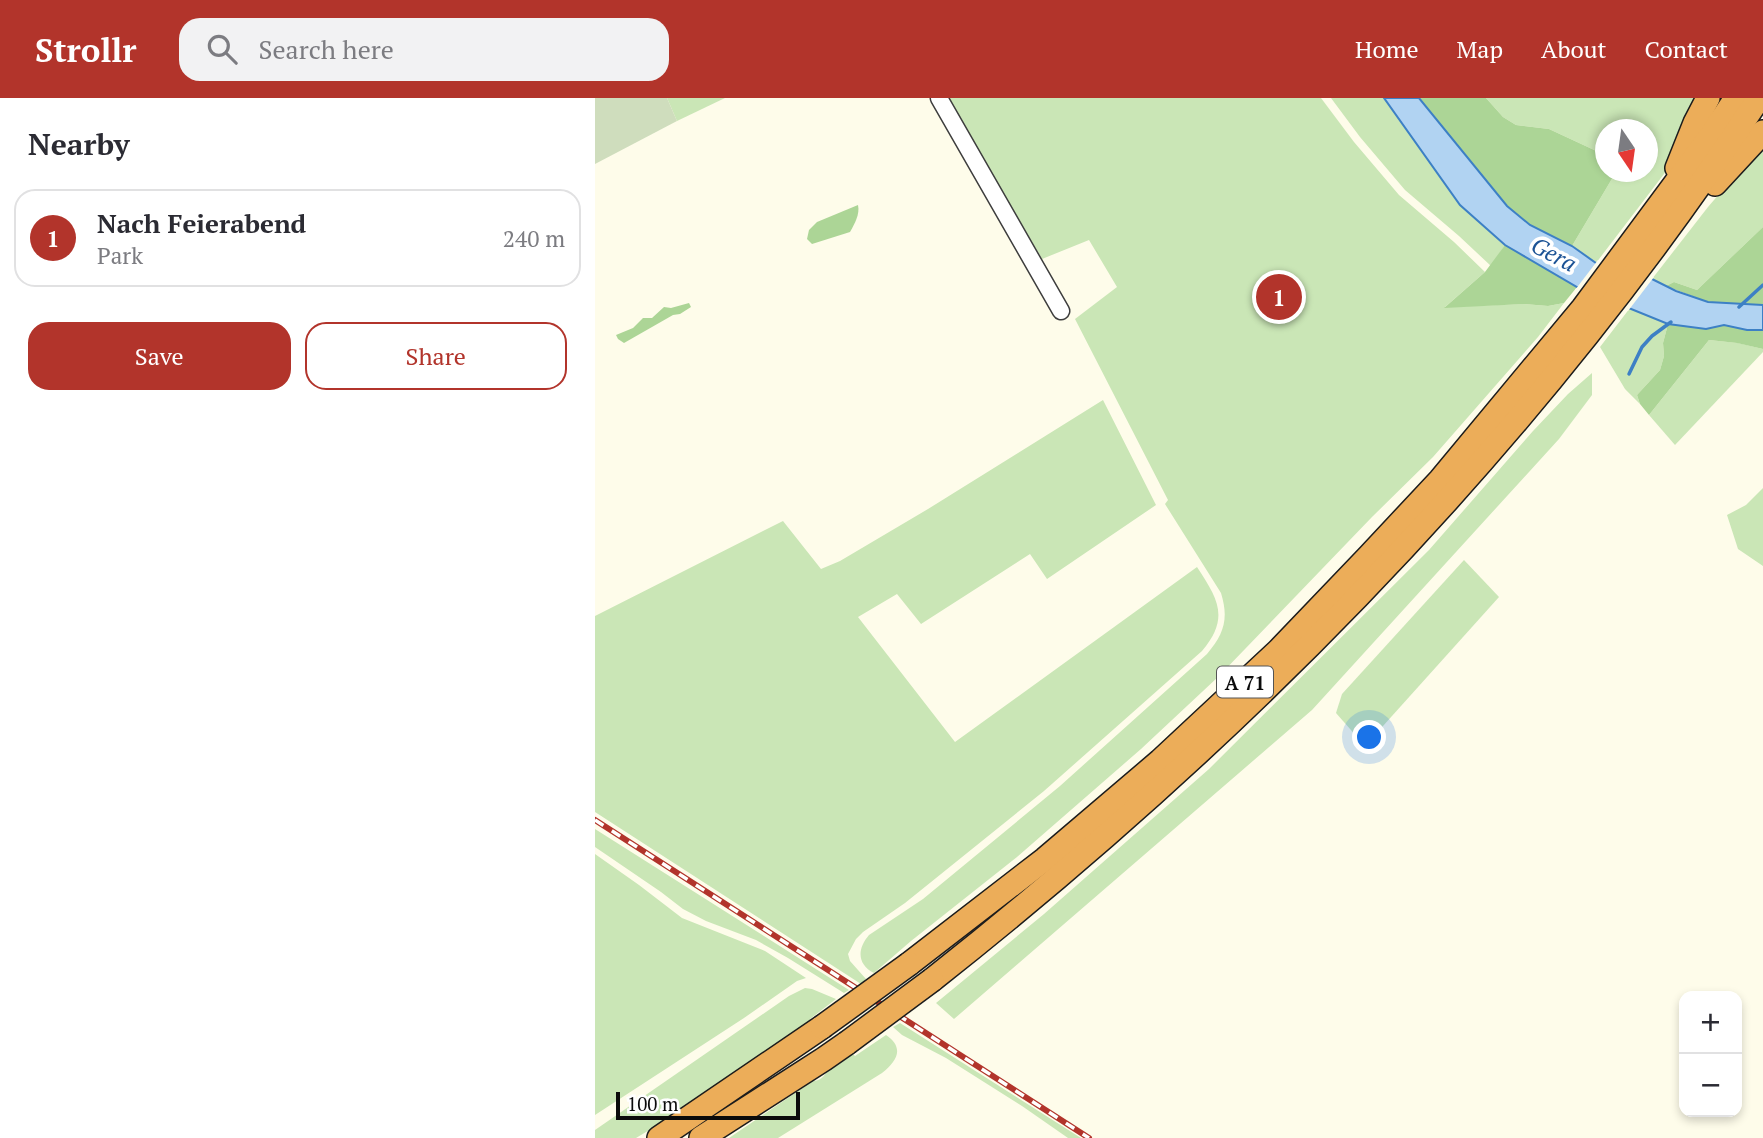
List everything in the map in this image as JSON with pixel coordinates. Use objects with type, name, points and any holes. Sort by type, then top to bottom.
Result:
[{"type":"highway","points":[[1703,164],[1695,123],[1708,98]]},
{"type":"highway","points":[[1703,164],[1736,98]]},
{"type":"highway","points":[[1703,164],[1759,98]]},
{"type":"highway","points":[[1703,164],[1763,132]]},
{"type":"highway","name":"A 71","points":[[701,1138],[824,1059],[932,980],[1068,870],[1176,774],[1288,667],[1433,517],[1559,353],[1666,198],[1703,164]]},
{"type":"highway","name":"A 71","points":[[659,1138],[823,1027],[1045,859],[1160,761],[1278,651],[1559,353],[1598,323],[1672,224],[1703,164]]},
{"type":"lane","points":[[939,98],[1061,311]]},
{"type":"green space","points":[[595,98],[667,98],[677,121],[595,164]]},
{"type":"green space","points":[[667,98],[725,98],[677,121]]},
{"type":"green space","points":[[947,98],[1321,98],[1399,195],[1485,272],[1445,307],[1524,304],[1548,306],[1564,303],[1538,337],[1433,457],[1218,677],[1141,749],[1017,857],[874,973],[864,965],[861,956],[862,946],[869,935],[923,899],[1060,786],[1207,654],[1221,633],[1225,618],[1221,593],[1165,504],[1168,500],[1075,319],[1117,287],[1089,240],[1042,259]]},
{"type":"green space","points":[[1331,98],[1384,98],[1460,205],[1505,245],[1491,266],[1405,190]]},
{"type":"green space","points":[[1419,98],[1486,98],[1503,117],[1516,125],[1549,129],[1595,150],[1595,182],[1610,182],[1572,246],[1530,225],[1507,206]]},
{"type":"green space","points":[[1486,98],[1697,98],[1680,147],[1658,182],[1658,119],[1595,119],[1595,150],[1549,129],[1516,125],[1503,117]]},
{"type":"green space","points":[[1763,143],[1763,227],[1697,290],[1674,282],[1666,286],[1652,279],[1708,207]]},
{"type":"green space","points":[[1610,182],[1658,182],[1596,263],[1572,246]]},
{"type":"green space","points":[[858,205],[858,215],[850,232],[812,244],[807,239],[809,230],[817,222]]},
{"type":"green space","points":[[1763,227],[1763,305],[1708,302],[1666,286],[1674,282],[1697,290]]},
{"type":"green space","points":[[1505,245],[1577,287],[1564,303],[1548,306],[1524,304],[1444,308],[1485,272]]},
{"type":"green space","points":[[689,303],[691,307],[680,314],[673,315],[624,343],[616,335],[633,328],[643,318],[652,318],[664,307]]},
{"type":"green space","points":[[1630,308],[1668,324],[1660,370],[1637,395],[1640,404],[1625,389],[1600,347]]},
{"type":"green space","points":[[1668,324],[1706,329],[1724,325],[1763,330],[1763,349],[1709,340],[1649,415],[1637,395],[1660,370]]},
{"type":"green space","points":[[1709,340],[1738,343],[1763,349],[1763,352],[1675,445],[1649,415]]},
{"type":"green space","points":[[1592,373],[1592,395],[1559,439],[1312,710],[954,1019],[936,1003],[1044,914],[1209,769],[1429,550],[1533,431]]},
{"type":"green space","points":[[1103,400],[1156,505],[1047,579],[1030,554],[921,624],[897,594],[858,617],[955,742],[1197,567],[1215,599],[1218,609],[1216,628],[1202,651],[1044,791],[856,939],[848,954],[850,961],[866,979],[861,984],[595,812],[595,616],[783,521],[821,569],[840,561]]},
{"type":"green space","points":[[1763,488],[1763,566],[1738,549],[1727,515],[1746,505]]},
{"type":"green space","points":[[1464,560],[1499,597],[1365,746],[1336,713],[1342,694]]},
{"type":"green space","points":[[595,829],[849,990],[844,993],[756,940],[683,909],[595,847]]},
{"type":"green space","points":[[595,854],[682,918],[765,951],[806,978],[797,981],[595,1115]]},
{"type":"green space","points":[[805,988],[836,999],[810,1019],[812,1021],[636,1138],[595,1138],[595,1130],[789,996]]},
{"type":"green space","points":[[900,1023],[1081,1138],[1068,1138],[946,1058],[902,1035],[893,1027]]},
{"type":"green space","points":[[886,1035],[895,1045],[897,1054],[892,1064],[882,1073],[778,1138],[729,1138],[813,1081],[822,1078],[838,1062],[852,1053],[855,1056]]},
{"type":"water","name":"Gera","points":[[1384,98],[1419,98],[1507,206],[1530,225],[1572,246],[1596,263],[1652,279],[1708,302],[1763,305],[1763,330],[1724,325],[1706,329],[1668,324],[1577,287],[1505,245],[1460,205]]},
{"type":"pier","points":[[1598,260],[1654,277],[1628,311],[1575,290]]},
{"type":"waterway","points":[[1739,307],[1763,285]]},
{"type":"waterway","points":[[1629,374],[1642,347],[1671,322]]},
{"type":"railway","points":[[595,820],[1089,1138]]},
{"type":"place","name":"Nach Feierabend","points":[[1279,297]]}]
